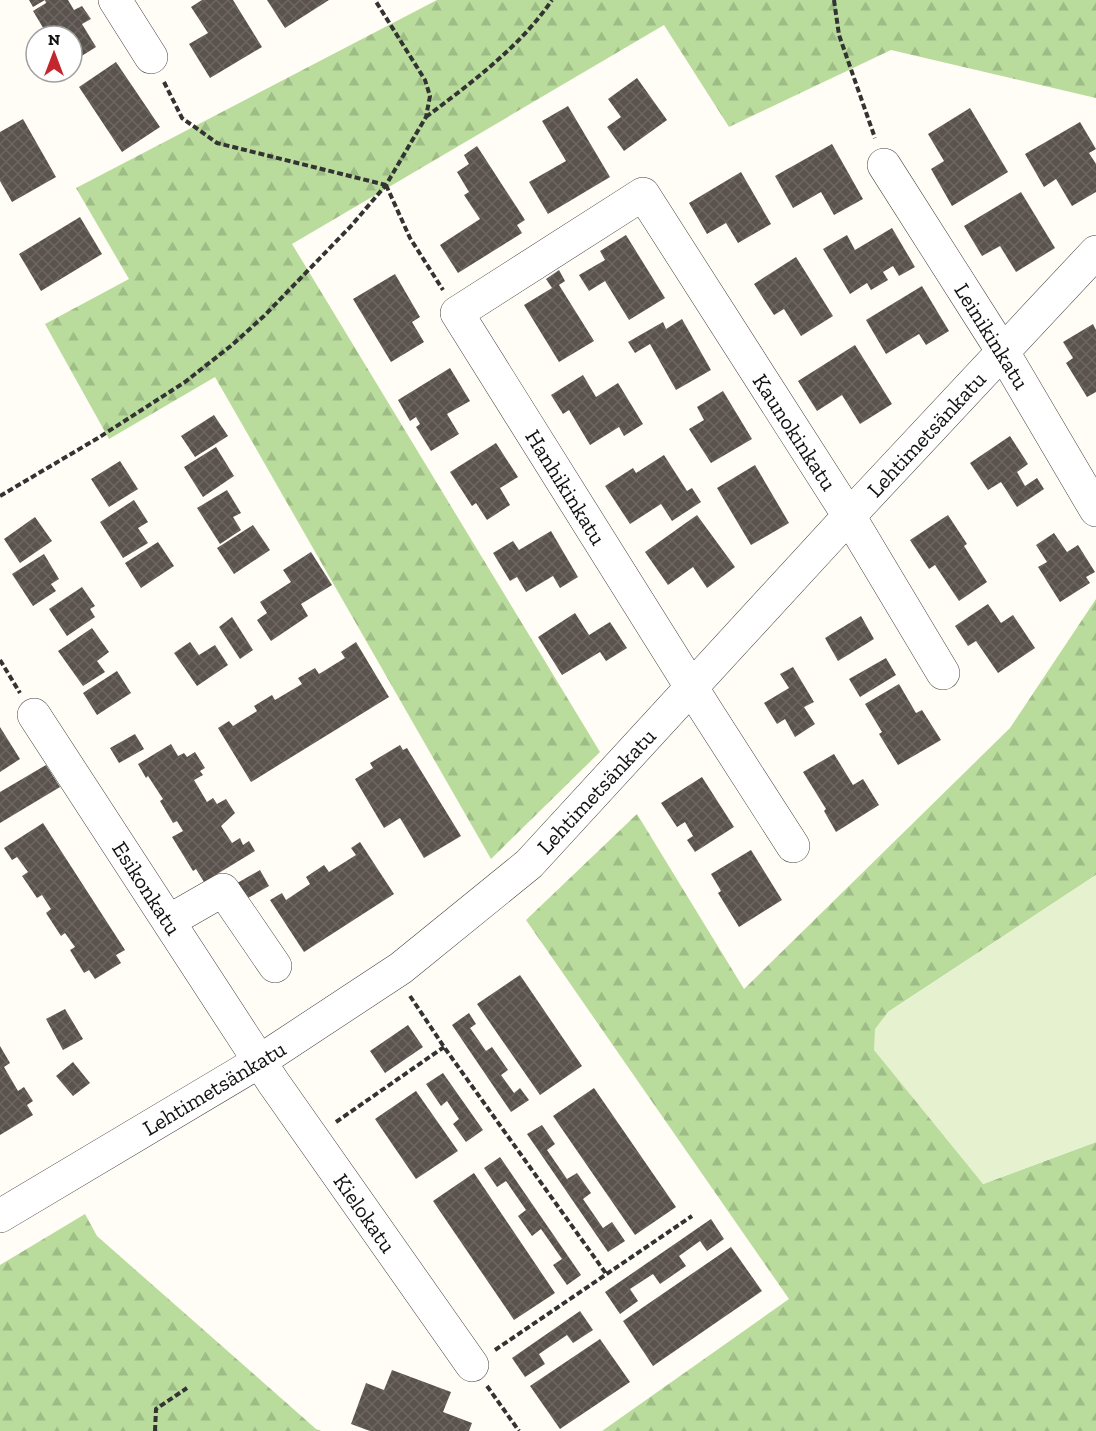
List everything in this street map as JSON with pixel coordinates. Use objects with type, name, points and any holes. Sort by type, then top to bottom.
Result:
[{"type":"street","points":[[115,0],[151,57]]},
{"type":"street","name":"Leinikinkatu","points":[[884,165],[1003,352],[1096,510]]},
{"type":"street","name":"Kaunokinkatu","points":[[457,313],[643,194],[849,516],[943,673]]},
{"type":"street","name":"Lehtimetsänkatu","points":[[0,1216],[260,1061],[401,968],[529,864],[1096,252]]},
{"type":"street","name":"Hanhikinkatu","points":[[457,313],[793,846]]},
{"type":"street","name":"Esikonkatu","points":[[34,715],[260,1061]]},
{"type":"street","points":[[169,921],[223,890],[275,966]]},
{"type":"street","name":"Kielokatu","points":[[260,1061],[472,1365]]},
{"type":"path","points":[[0,496],[98,438],[185,382],[232,345],[264,316],[351,226],[386,185],[426,117],[430,96],[425,80],[375,0]]},
{"type":"path","points":[[426,117],[486,72],[544,12],[552,0]]},
{"type":"path","points":[[834,0],[839,35],[884,165]]},
{"type":"path","points":[[151,57],[182,118],[217,143],[386,185]]},
{"type":"path","points":[[386,185],[410,238],[457,313]]},
{"type":"path","points":[[0,660],[34,715]]},
{"type":"path","points":[[408,992],[444,1047],[607,1275]]},
{"type":"path","points":[[313,1138],[444,1047]]},
{"type":"path","points":[[519,1431],[472,1365],[692,1216]]},
{"type":"path","points":[[155,1431],[156,1409],[187,1388]]},
{"type":"green space","points":[[437,0],[1096,0],[1096,98],[891,50],[729,127],[664,25],[292,244],[600,752],[491,859],[215,377],[109,439],[45,324],[129,279],[76,188]]},
{"type":"green space","points":[[1096,599],[1096,875],[888,1012],[983,1184],[1096,1142],[1096,1431],[602,1431],[789,1299],[526,920],[637,814],[744,989],[1010,728]]},
{"type":"green space","points":[[1096,875],[1096,1142],[983,1184],[874,1050],[875,1029],[888,1012]]},
{"type":"green space","points":[[85,1214],[97,1236],[321,1431],[0,1431],[0,1265]]},
{"type":"building","points":[[29,0],[45,0],[33,7]]},
{"type":"building","points":[[45,0],[68,0],[74,10],[82,6],[91,19],[82,24],[41,24],[33,11],[46,3]]},
{"type":"building","points":[[202,0],[233,0],[262,47],[210,78],[189,44],[208,33],[191,7]]},
{"type":"building","points":[[267,0],[329,0],[285,28]]},
{"type":"building","points":[[84,27],[96,47],[84,54]]},
{"type":"building","points":[[116,62],[160,127],[122,152],[79,87]]},
{"type":"building","points":[[637,78],[667,120],[624,151],[607,127],[621,117],[608,99]]},
{"type":"building","points":[[568,106],[610,177],[548,214],[529,182],[566,161],[542,121]]},
{"type":"building","points":[[970,108],[1008,172],[952,206],[931,169],[944,161],[928,134]]},
{"type":"building","points":[[23,119],[56,177],[12,202],[0,181],[0,132]]},
{"type":"building","points":[[1080,122],[1096,149],[1089,153],[1096,164],[1096,192],[1072,206],[1056,179],[1044,187],[1025,154]]},
{"type":"building","points":[[832,144],[863,199],[834,215],[821,192],[793,208],[775,176]]},
{"type":"building","points":[[477,146],[525,220],[517,225],[522,233],[458,273],[440,245],[480,219],[464,195],[469,192],[457,172],[469,164],[464,155]]},
{"type":"building","points":[[741,172],[771,224],[738,243],[726,223],[707,234],[689,203]]},
{"type":"building","points":[[1021,192],[1055,248],[1016,272],[1000,246],[982,256],[964,226]]},
{"type":"building","points":[[80,217],[102,254],[41,291],[19,254]]},
{"type":"building","points":[[892,228],[915,267],[899,276],[893,266],[883,272],[888,280],[871,290],[867,283],[850,294],[823,249],[847,235],[855,250]]},
{"type":"building","points":[[626,235],[665,298],[629,320],[605,281],[589,291],[579,275],[605,260],[600,251]]},
{"type":"building","points":[[796,257],[833,316],[801,336],[784,309],[774,315],[754,284]]},
{"type":"building","points":[[559,270],[565,281],[559,285],[594,341],[559,362],[524,305],[552,288],[546,279]]},
{"type":"building","points":[[395,274],[420,317],[412,322],[424,342],[391,362],[353,299]]},
{"type":"building","points":[[922,286],[949,331],[926,345],[919,334],[886,354],[866,320]]},
{"type":"building","points":[[682,319],[711,370],[676,390],[650,344],[635,353],[628,342],[663,322],[666,329]]},
{"type":"building","points":[[1093,324],[1096,330],[1096,392],[1087,397],[1066,363],[1073,358],[1063,342]]},
{"type":"building","points":[[855,345],[892,404],[860,424],[842,395],[817,411],[798,381]]},
{"type":"building","points":[[450,368],[470,401],[447,414],[459,434],[431,451],[416,427],[420,424],[416,417],[410,421],[398,400]]},
{"type":"building","points":[[583,375],[596,397],[618,383],[643,424],[624,436],[619,427],[590,445],[569,410],[563,414],[551,395]]},
{"type":"building","points":[[723,391],[752,439],[711,463],[689,429],[704,420],[697,407]]},
{"type":"building","points":[[214,415],[228,436],[195,457],[181,436]]},
{"type":"building","points":[[1010,436],[1028,464],[1017,472],[1025,486],[1037,478],[1044,489],[1017,507],[1001,482],[988,490],[970,463]]},
{"type":"building","points":[[496,443],[518,477],[500,488],[510,505],[487,520],[476,503],[472,506],[450,472]]},
{"type":"building","points":[[216,447],[234,476],[203,497],[184,467]]},
{"type":"building","points":[[664,455],[687,491],[692,488],[701,502],[672,521],[661,504],[630,524],[605,486],[633,468],[636,473]]},
{"type":"building","points":[[120,461],[138,489],[109,507],[91,479]]},
{"type":"building","points":[[755,465],[789,523],[751,545],[717,488]]},
{"type":"building","points":[[227,490],[241,513],[233,517],[241,530],[220,544],[197,508]]},
{"type":"building","points":[[134,500],[148,522],[138,528],[148,543],[123,558],[100,522]]},
{"type":"building","points":[[697,515],[735,567],[707,588],[693,567],[668,585],[645,552]]},
{"type":"building","points":[[948,515],[967,544],[964,546],[987,582],[959,601],[935,565],[929,569],[910,540]]},
{"type":"building","points":[[35,517],[52,541],[20,563],[4,539]]},
{"type":"building","points":[[253,525],[270,550],[234,574],[217,548]]},
{"type":"building","points":[[551,531],[578,577],[560,588],[553,576],[526,592],[517,577],[510,581],[493,553],[513,541],[519,550]]},
{"type":"building","points":[[1054,533],[1067,552],[1078,545],[1095,572],[1086,577],[1090,583],[1060,602],[1038,567],[1047,562],[1036,545]]},
{"type":"building","points":[[158,542],[174,566],[141,588],[125,563]]},
{"type":"building","points":[[311,552],[332,585],[301,604],[308,616],[271,641],[257,620],[267,613],[260,602],[291,582],[283,570]]},
{"type":"building","points":[[44,554],[59,579],[51,584],[56,591],[33,606],[12,574]]},
{"type":"building","points":[[82,587],[95,606],[90,609],[95,617],[67,636],[49,609]]},
{"type":"building","points":[[988,604],[1001,623],[1013,615],[1035,648],[998,673],[976,641],[968,646],[955,626]]},
{"type":"building","points":[[575,613],[589,635],[610,622],[627,648],[606,661],[600,652],[562,675],[538,637]]},
{"type":"building","points":[[861,616],[874,639],[838,661],[825,638]]},
{"type":"building","points":[[232,617],[253,650],[240,659],[219,627]]},
{"type":"building","points":[[92,628],[109,652],[97,661],[105,672],[83,686],[58,651]]},
{"type":"building","points":[[190,642],[199,655],[215,645],[228,665],[197,686],[174,653]]},
{"type":"building","points":[[356,642],[389,697],[251,782],[218,728],[229,721],[233,726],[257,711],[254,706],[272,695],[275,700],[302,684],[298,678],[315,668],[319,674],[345,658],[341,652]]},
{"type":"building","points":[[886,658],[896,675],[860,697],[849,679]]},
{"type":"building","points":[[793,667],[814,702],[804,707],[815,724],[795,737],[785,719],[777,724],[764,703],[789,688],[780,674]]},
{"type":"building","points":[[117,671],[131,693],[97,715],[83,693]]},
{"type":"building","points":[[899,684],[916,713],[922,710],[941,740],[898,765],[879,734],[882,732],[865,704]]},
{"type":"building","points":[[0,727],[20,759],[0,772]]},
{"type":"building","points":[[135,734],[144,749],[119,763],[110,748]]},
{"type":"building","points":[[171,744],[178,756],[184,753],[187,757],[195,752],[205,768],[200,771],[203,775],[194,780],[207,802],[213,798],[217,804],[226,799],[235,813],[221,826],[232,843],[240,838],[243,845],[249,841],[255,851],[204,882],[196,869],[193,871],[172,837],[183,831],[177,821],[173,823],[160,801],[163,799],[138,764]]},
{"type":"building","points":[[400,745],[403,750],[407,748],[461,836],[424,858],[400,818],[384,828],[355,779],[373,768],[370,763]]},
{"type":"building","points":[[834,754],[853,785],[863,779],[879,805],[836,832],[824,811],[826,809],[803,772]]},
{"type":"building","points":[[46,765],[60,787],[0,823],[0,792]]},
{"type":"building","points":[[702,777],[734,827],[695,852],[687,840],[693,836],[685,822],[677,827],[661,803]]},
{"type":"building","points":[[43,823],[125,950],[116,955],[121,963],[95,979],[89,970],[84,973],[70,950],[75,947],[65,933],[61,936],[46,913],[51,909],[42,895],[37,898],[22,876],[28,872],[17,857],[12,860],[4,848]]},
{"type":"building","points":[[360,842],[394,894],[304,952],[270,900],[282,893],[286,900],[310,884],[306,877],[324,865],[329,872],[356,855],[351,848]]},
{"type":"building","points":[[751,850],[782,900],[739,927],[718,893],[721,891],[711,874]]},
{"type":"building","points":[[260,870],[269,886],[241,902],[232,886]]},
{"type":"building","points":[[520,975],[582,1066],[540,1095],[477,1004]]},
{"type":"building","points":[[65,1009],[83,1039],[63,1050],[46,1019]]},
{"type":"building","points":[[469,1013],[476,1024],[470,1028],[486,1051],[492,1047],[508,1070],[501,1075],[514,1093],[520,1088],[529,1100],[511,1112],[452,1025]]},
{"type":"building","points":[[408,1025],[423,1047],[385,1073],[370,1051]]},
{"type":"building","points":[[0,1046],[10,1063],[4,1067],[18,1091],[24,1087],[33,1101],[27,1105],[33,1115],[0,1135]]},
{"type":"building","points":[[73,1062],[90,1083],[73,1096],[56,1076]]},
{"type":"building","points":[[443,1073],[483,1130],[466,1142],[453,1124],[459,1119],[447,1101],[441,1106],[426,1084]]},
{"type":"building","points":[[594,1088],[676,1207],[635,1235],[553,1116]]},
{"type":"building","points":[[416,1091],[458,1151],[416,1179],[375,1119]]},
{"type":"building","points":[[542,1125],[555,1144],[547,1150],[567,1179],[577,1173],[591,1193],[583,1199],[603,1228],[612,1222],[625,1241],[608,1252],[527,1134]]},
{"type":"building","points":[[500,1157],[581,1275],[567,1285],[553,1265],[562,1259],[541,1229],[532,1236],[518,1216],[526,1210],[506,1181],[497,1187],[484,1168]]},
{"type":"building","points":[[474,1173],[555,1293],[514,1320],[433,1201]]},
{"type":"building","points":[[711,1219],[724,1239],[707,1251],[700,1241],[679,1256],[686,1266],[660,1284],[653,1274],[630,1289],[638,1301],[620,1314],[605,1292]]},
{"type":"building","points":[[731,1247],[762,1291],[653,1366],[623,1321]]},
{"type":"building","points":[[580,1311],[593,1330],[573,1343],[567,1335],[539,1354],[545,1364],[525,1377],[512,1358]]},
{"type":"building","points":[[600,1339],[630,1382],[560,1429],[530,1386]]},
{"type":"building","points":[[392,1370],[451,1392],[443,1412],[472,1423],[469,1431],[370,1431],[351,1424],[366,1383],[384,1390]]}]
